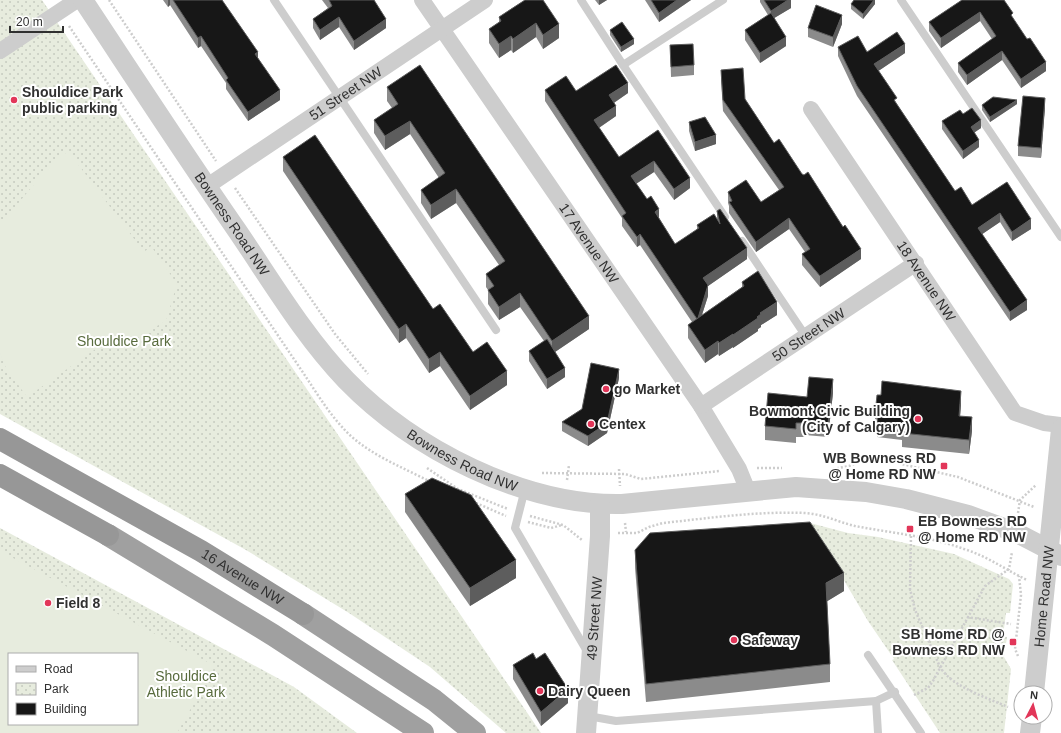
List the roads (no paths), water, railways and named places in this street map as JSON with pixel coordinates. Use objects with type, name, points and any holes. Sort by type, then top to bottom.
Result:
[{"type":"highway","name":"16 Avenue NW","points":[[0,439],[201,551],[303,614],[434,700],[475,733]]},
{"type":"highway","points":[[0,475],[108,535],[273,634],[423,733]]},
{"type":"street","points":[[0,51],[77,0]]},
{"type":"street","name":"Bowness Road NW","points":[[83,0],[206,187],[322,352],[346,380],[387,416],[426,443],[480,472],[525,489],[565,499],[600,504],[622,504],[796,487],[829,488],[866,492],[906,499],[968,515],[1015,532],[1057,556]]},
{"type":"street","name":"17 Avenue NW","points":[[422,0],[701,406],[739,470],[748,491]]},
{"type":"street","name":"51 Street NW","points":[[206,187],[442,30],[484,0]]},
{"type":"street","name":"18 Avenue NW","points":[[811,109],[916,263],[1015,413],[1044,423],[1061,425]]},
{"type":"street","name":"50 Street NW","points":[[701,406],[916,263]]},
{"type":"street","name":"Home Road NW","points":[[1035,685],[1057,556],[1061,429]]},
{"type":"street","name":"49 Street NW","points":[[587,724],[600,536],[600,504]]},
{"type":"lane","points":[[274,0],[496,330]]},
{"type":"lane","points":[[581,0],[730,224]]},
{"type":"lane","points":[[623,65],[724,0]]},
{"type":"lane","points":[[901,0],[1061,236]]},
{"type":"lane","points":[[739,237],[805,336]]},
{"type":"lane","points":[[525,489],[515,528],[591,659]]},
{"type":"lane","points":[[868,655],[922,733]]},
{"type":"lane","points":[[587,724],[616,720],[876,701],[894,692]]},
{"type":"lane","points":[[876,701],[878,733]]},
{"type":"place","name":"Shouldice Park public parking","points":[[14,100]]},
{"type":"place","name":"go Market","points":[[606,389]]},
{"type":"place","name":"Bowmont Civic Building (City of Calgary)","points":[[918,419]]},
{"type":"place","name":"Centex","points":[[591,424]]},
{"type":"place","name":"WB Bowness RD @ Home RD NW","points":[[944,466]]},
{"type":"place","name":"EB Bowness RD @ Home RD NW","points":[[910,529]]},
{"type":"place","name":"Field 8","points":[[48,603]]},
{"type":"place","name":"Safeway","points":[[734,640]]},
{"type":"place","name":"SB Home RD @ Bowness RD NW","points":[[1013,642]]},
{"type":"place","name":"Dairy Queen","points":[[540,691]]},
{"type":"park label","name":"Shouldice Park","points":[[124,341]]},
{"type":"park label","name":"Shouldice Athletic Park","points":[[186,684]]}]
